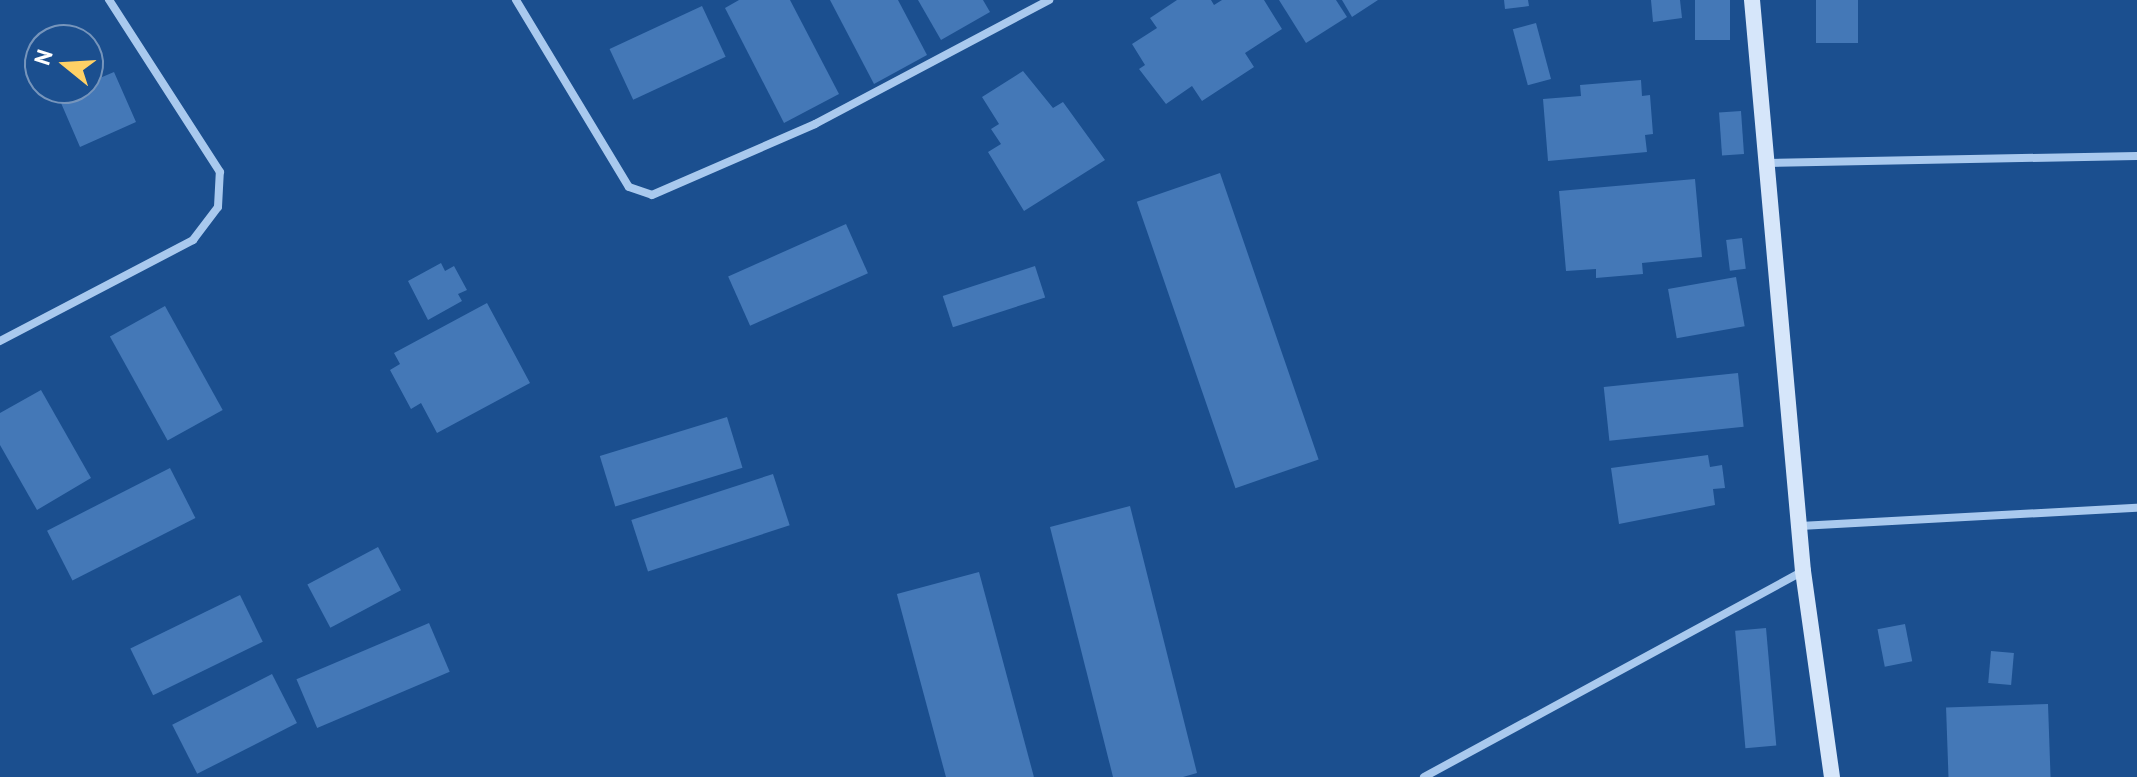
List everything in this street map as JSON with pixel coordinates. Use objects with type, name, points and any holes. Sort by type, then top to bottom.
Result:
[{"type":"street","points":[[0,341],[193,240],[218,207],[220,172],[109,0]]},
{"type":"street","points":[[516,0],[629,187],[652,195],[815,124],[1049,0]]},
{"type":"street","points":[[1752,0],[1803,571],[1832,777]]},
{"type":"street","points":[[1767,163],[2137,156]]},
{"type":"street","points":[[1799,526],[2137,508]]},
{"type":"street","points":[[1424,777],[1803,571]]},
{"type":"building","points":[[739,0],[790,0],[839,94],[784,123],[725,8]]},
{"type":"building","points":[[830,0],[898,0],[927,55],[874,84]]},
{"type":"building","points":[[918,0],[983,0],[990,12],[941,40]]},
{"type":"building","points":[[1177,0],[1211,0],[1214,5],[1222,0],[1264,0],[1282,29],[1245,53],[1254,67],[1202,101],[1192,86],[1166,104],[1139,69],[1145,65],[1132,44],[1157,28],[1150,18]]},
{"type":"building","points":[[1279,0],[1336,0],[1347,17],[1306,43]]},
{"type":"building","points":[[1342,0],[1378,0],[1352,17]]},
{"type":"building","points":[[1504,0],[1528,0],[1529,6],[1505,9]]},
{"type":"building","points":[[1651,0],[1680,0],[1682,18],[1653,22]]},
{"type":"building","points":[[1695,0],[1730,0],[1730,40],[1695,40]]},
{"type":"building","points":[[1816,0],[1858,0],[1858,43],[1816,43]]},
{"type":"building","points":[[702,6],[726,57],[633,100],[610,49]]},
{"type":"building","points":[[1536,23],[1551,79],[1528,85],[1513,29]]},
{"type":"building","points":[[1023,71],[1053,108],[1063,102],[1105,160],[1024,211],[988,152],[1001,144],[991,129],[999,124],[982,97]]},
{"type":"building","points":[[114,72],[136,122],[80,147],[61,104],[104,104],[104,76]]},
{"type":"building","points":[[1641,80],[1642,96],[1650,95],[1653,134],[1645,135],[1647,152],[1548,161],[1543,99],[1581,96],[1580,85]]},
{"type":"building","points":[[1741,111],[1744,154],[1722,155],[1719,113]]},
{"type":"building","points":[[1220,173],[1319,459],[1235,488],[1137,202]]},
{"type":"building","points":[[1695,179],[1702,257],[1642,263],[1643,274],[1596,278],[1596,269],[1566,271],[1559,191]]},
{"type":"building","points":[[846,224],[868,273],[750,326],[728,276]]},
{"type":"building","points":[[1742,238],[1746,269],[1730,271],[1726,240]]},
{"type":"building","points":[[441,263],[445,271],[454,266],[467,290],[458,294],[462,301],[428,320],[408,281]]},
{"type":"building","points":[[1035,266],[1045,297],[953,327],[943,296]]},
{"type":"building","points":[[1736,277],[1745,326],[1677,338],[1668,289]]},
{"type":"building","points":[[487,303],[530,383],[437,433],[421,403],[411,409],[390,370],[400,364],[394,353]]},
{"type":"building","points":[[165,306],[223,410],[168,441],[110,337]]},
{"type":"building","points":[[1738,373],[1744,427],[1609,441],[1604,387]]},
{"type":"building","points":[[41,390],[91,478],[37,510],[0,445],[0,413]]},
{"type":"building","points":[[727,417],[742,468],[615,507],[600,456]]},
{"type":"building","points":[[1708,455],[1710,467],[1722,465],[1725,488],[1713,489],[1715,505],[1619,524],[1611,468]]},
{"type":"building","points":[[170,468],[195,518],[72,581],[47,531]]},
{"type":"building","points":[[773,474],[790,525],[648,571],[631,520]]},
{"type":"building","points":[[1130,506],[1197,773],[1183,777],[1113,777],[1050,527]]},
{"type":"building","points":[[378,547],[401,590],[330,628],[307,585]]},
{"type":"building","points":[[979,572],[1034,777],[946,777],[897,594]]},
{"type":"building","points":[[240,595],[263,642],[153,695],[130,648]]},
{"type":"building","points":[[429,623],[450,672],[317,728],[296,679]]},
{"type":"building","points":[[1905,624],[1912,661],[1885,667],[1878,629]]},
{"type":"building","points":[[1766,628],[1776,746],[1745,748],[1735,631]]},
{"type":"building","points":[[1991,651],[2014,653],[2011,685],[1988,683]]},
{"type":"building","points":[[272,674],[297,723],[197,774],[172,725]]},
{"type":"building","points":[[2048,704],[2051,777],[1948,777],[1946,708]]}]
